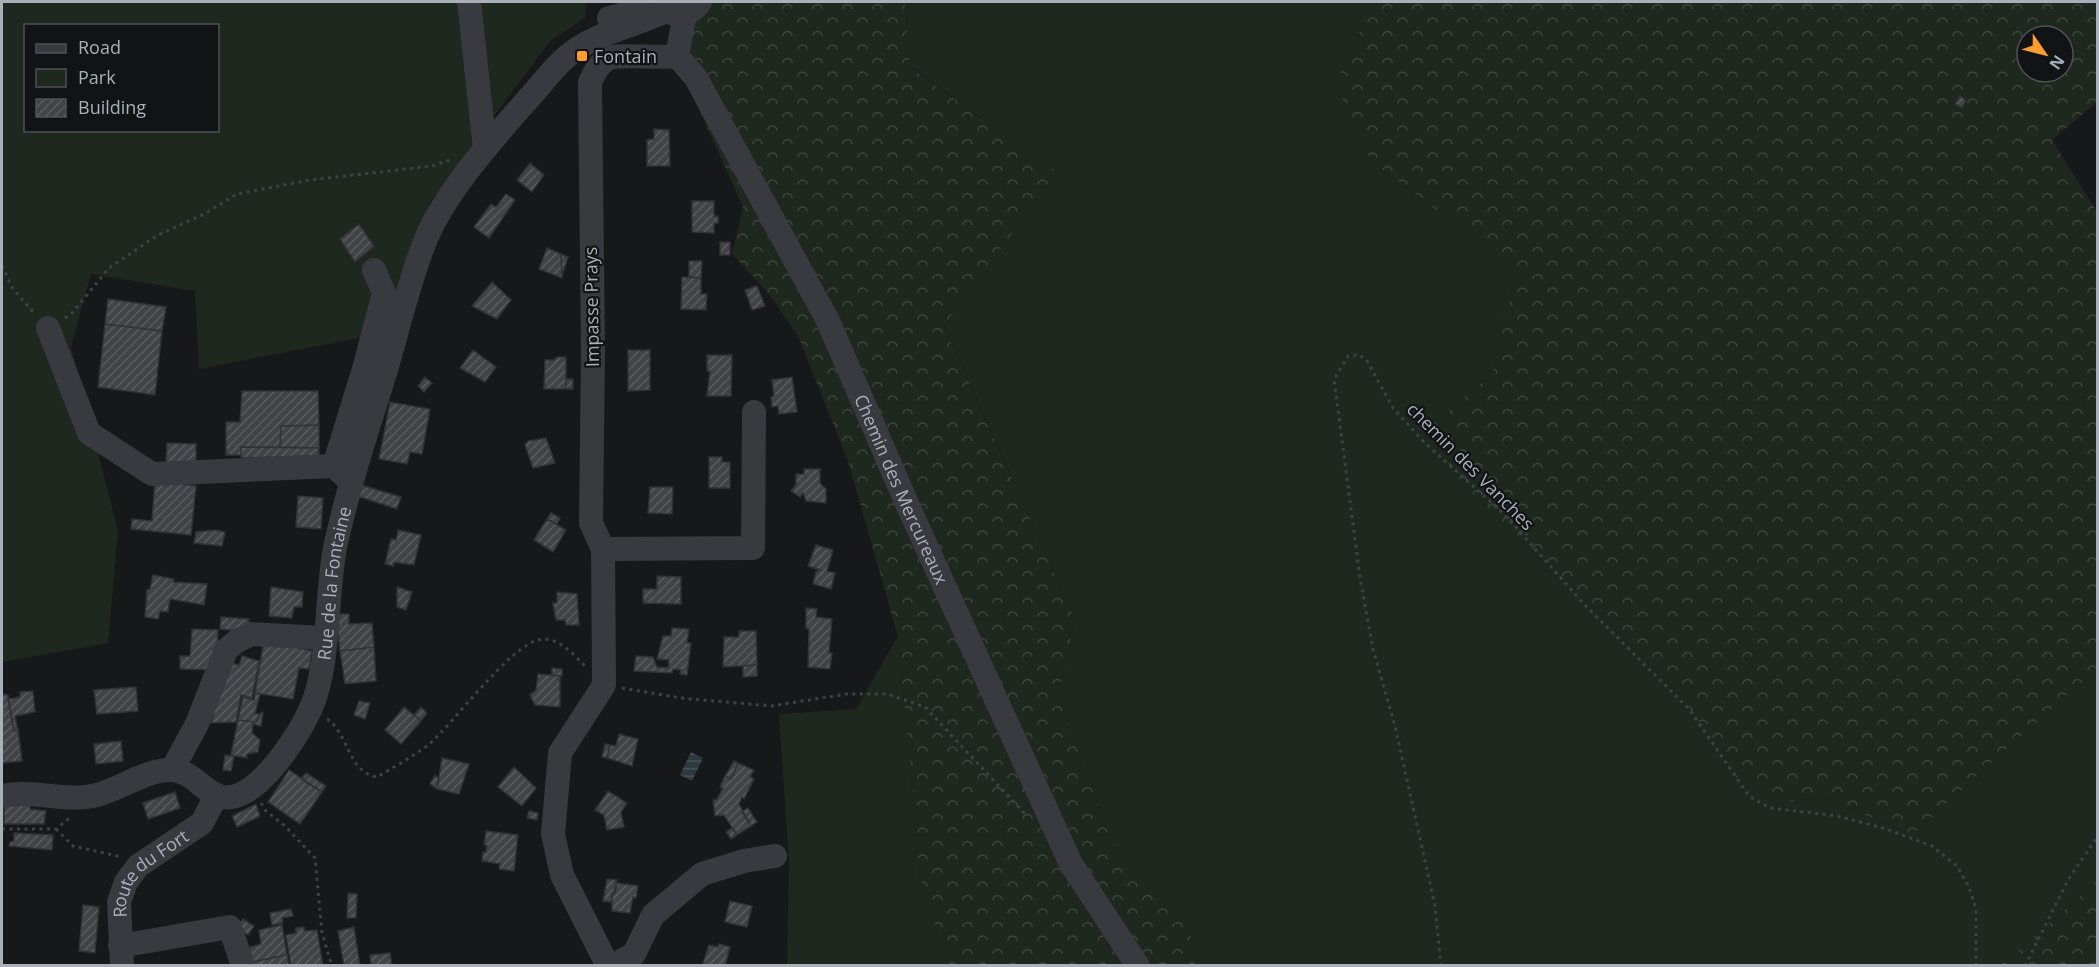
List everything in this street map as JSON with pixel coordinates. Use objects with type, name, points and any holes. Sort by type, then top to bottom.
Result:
[{"type":"street","points":[[469,2],[485,149]]},
{"type":"street","name":"Rue de la Fontaine","points":[[502,126],[512,105],[549,53],[590,24],[628,12],[644,2]]},
{"type":"street","points":[[677,7],[677,56]]},
{"type":"street","name":"Rue de la Fontaine","points":[[216,796],[230,798],[253,787],[286,751],[311,708],[324,638],[335,545],[351,482],[424,242],[449,200],[502,126],[565,58],[596,38],[677,7]]},
{"type":"street","name":"Impasse Prays","points":[[604,685],[603,549],[591,523],[593,351],[590,82],[599,65],[608,58],[618,55],[659,59],[677,56]]},
{"type":"street","name":"Chemin des Mercureaux","points":[[677,56],[696,78],[828,321],[908,506],[1071,864],[1138,966]]},
{"type":"street","points":[[334,466],[364,369],[384,293],[374,270]]},
{"type":"street","points":[[48,328],[89,433],[152,474],[334,466],[351,482]]},
{"type":"street","points":[[603,549],[753,548],[754,412]]},
{"type":"street","points":[[172,770],[197,724],[226,650],[251,634],[324,638]]},
{"type":"street","points":[[604,685],[560,753],[554,834],[562,875],[608,966]]},
{"type":"street","points":[[2,796],[30,794],[62,798],[94,796],[157,772],[172,770],[186,774],[216,796]]},
{"type":"street","name":"Route du Fort","points":[[120,960],[119,902],[126,882],[135,871],[202,823],[216,796]]},
{"type":"street","points":[[613,966],[634,954],[653,915],[702,874],[744,861],[775,856]]},
{"type":"street","points":[[120,960],[230,927],[243,966]]},
{"type":"path","points":[[2,266],[13,289],[48,328],[72,313],[109,268],[158,235],[204,214],[237,194],[310,180],[432,166],[453,159]]},
{"type":"path","name":"chemin des Vanches","points":[[1441,966],[1435,906],[1395,726],[1373,649],[1360,578],[1334,379],[1348,356],[1360,355],[1367,361],[1393,408],[1425,443],[1503,513],[1584,604],[1689,709],[1749,796],[1770,808],[1838,816],[1886,829],[1932,846],[1957,866],[1969,887],[1976,909],[1976,966]]},
{"type":"path","points":[[311,708],[337,726],[356,766],[366,775],[377,777],[427,745],[494,675],[529,644],[540,639],[551,640],[566,647],[604,685],[681,699],[771,706],[847,694],[887,694],[925,707],[1030,820]]},
{"type":"path","points":[[253,787],[264,810],[285,826],[315,858],[322,933],[332,966]]},
{"type":"path","points":[[2,829],[56,829],[94,796]]},
{"type":"path","points":[[56,829],[73,846],[126,858],[135,871]]},
{"type":"path","points":[[2025,966],[2068,880],[2097,836]]},
{"type":"green space","points":[[2,2],[586,2],[585,18],[551,40],[431,201],[385,333],[199,369],[195,291],[91,274],[71,347],[118,531],[108,643],[2,662]]},
{"type":"green space","points":[[681,2],[905,2],[910,67],[1057,172],[944,326],[1075,619],[1058,696],[1118,858],[1189,923],[1195,965],[947,965],[920,878],[898,636],[848,461],[798,336],[770,295],[732,254],[743,207],[689,87]]},
{"type":"green space","points":[[905,2],[1372,2],[1371,161],[1518,271],[1504,317],[1493,373],[1427,430],[1462,484],[1654,669],[1780,803],[1823,797],[1912,835],[2078,685],[2097,678],[2097,881],[2001,965],[1195,965],[1188,923],[1118,858],[1058,696],[1075,619],[944,325],[1056,172],[910,66]]},
{"type":"green space","points":[[1372,2],[2097,2],[2097,102],[2052,140],[2097,212],[2097,678],[2078,685],[1912,835],[1823,797],[1780,803],[1736,777],[1690,709],[1654,669],[1462,484],[1426,430],[1493,373],[1504,317],[1518,271],[1371,161],[1336,84]]},
{"type":"green space","points":[[898,636],[920,878],[947,965],[787,965],[789,863],[779,714],[856,709]]},
{"type":"green space","points":[[2097,881],[2097,965],[2001,965]]},
{"type":"shaded area","points":[[691,752],[703,758],[692,781],[680,775]]},
{"type":"building","points":[[1960,96],[1966,100],[1962,108],[1955,104]]},
{"type":"building","points":[[654,129],[669,130],[670,166],[647,166],[647,140],[654,139]]},
{"type":"building","points":[[530,163],[544,175],[532,192],[517,180]]},
{"type":"building","points":[[506,194],[515,200],[489,238],[474,227],[491,204],[496,207]]},
{"type":"building","points":[[692,201],[714,201],[714,216],[718,216],[718,223],[714,223],[714,233],[692,232]]},
{"type":"building","points":[[359,224],[374,246],[355,262],[340,239]]},
{"type":"building","points":[[720,242],[730,242],[730,255],[720,255]]},
{"type":"building","points":[[547,248],[561,254],[562,278],[539,269]]},
{"type":"building","points":[[561,254],[568,257],[562,276]]},
{"type":"building","points":[[689,261],[702,261],[701,278],[689,277]]},
{"type":"building","points":[[682,277],[701,278],[701,294],[707,294],[706,310],[681,309]]},
{"type":"building","points":[[492,282],[511,300],[497,319],[472,306]]},
{"type":"building","points":[[757,286],[765,306],[752,310],[745,290]]},
{"type":"building","points":[[108,299],[166,307],[162,331],[105,324]]},
{"type":"building","points":[[105,324],[162,331],[155,395],[98,387]]},
{"type":"building","points":[[473,350],[496,367],[485,382],[460,368]]},
{"type":"building","points":[[628,350],[650,350],[650,390],[628,391]]},
{"type":"building","points":[[707,355],[732,355],[731,396],[707,396],[710,371],[707,371]]},
{"type":"building","points":[[557,357],[566,357],[566,389],[544,389],[545,360],[554,360]]},
{"type":"building","points":[[425,377],[432,383],[424,392],[418,386]]},
{"type":"building","points":[[792,377],[797,412],[779,414],[778,406],[772,407],[771,397],[774,396],[772,380]]},
{"type":"building","points":[[566,379],[573,379],[573,389],[566,389]]},
{"type":"building","points":[[242,391],[318,391],[319,425],[281,426],[280,447],[241,447],[241,455],[226,455],[226,422],[240,422]]},
{"type":"building","points":[[390,402],[430,409],[422,454],[410,452],[407,464],[379,459]]},
{"type":"building","points":[[319,425],[319,448],[280,447],[281,426]]},
{"type":"building","points":[[546,438],[555,463],[533,468],[525,445],[528,441]]},
{"type":"building","points":[[167,443],[196,444],[196,468],[166,464]]},
{"type":"building","points":[[241,447],[319,448],[319,456],[241,458]]},
{"type":"building","points":[[709,457],[722,457],[722,462],[730,462],[730,488],[709,488]]},
{"type":"building","points":[[804,469],[820,469],[820,483],[826,489],[826,503],[806,501],[803,493],[800,497],[791,491],[796,485],[796,474],[804,474]]},
{"type":"building","points":[[155,480],[196,486],[191,535],[131,529],[132,519],[152,521]]},
{"type":"building","points":[[361,485],[401,497],[397,509],[357,496]]},
{"type":"building","points":[[650,487],[673,487],[672,514],[648,513]]},
{"type":"building","points":[[298,496],[323,498],[321,529],[296,527]]},
{"type":"building","points":[[551,513],[560,518],[557,524],[547,519]]},
{"type":"building","points":[[547,519],[566,530],[553,552],[534,540]]},
{"type":"building","points":[[214,530],[225,532],[222,546],[194,543],[196,532]]},
{"type":"building","points":[[398,530],[421,535],[414,565],[394,562],[393,566],[385,564],[391,539],[396,540]]},
{"type":"building","points":[[816,545],[833,550],[827,571],[835,573],[831,589],[813,584],[816,572],[820,570],[808,566]]},
{"type":"building","points":[[153,575],[174,579],[173,582],[207,584],[204,605],[170,599],[168,612],[160,611],[158,619],[145,617],[147,590],[150,589]]},
{"type":"building","points":[[657,576],[681,577],[681,604],[643,603],[643,589],[657,589]]},
{"type":"building","points":[[271,587],[303,592],[302,607],[294,607],[292,618],[269,616]]},
{"type":"building","points":[[397,587],[412,592],[406,610],[397,607]]},
{"type":"building","points":[[557,592],[577,594],[579,625],[566,625],[565,620],[556,620],[553,603],[557,603]]},
{"type":"building","points":[[806,608],[817,609],[816,617],[832,619],[830,669],[808,667],[809,629],[806,628]]},
{"type":"building","points":[[336,614],[349,614],[349,624],[372,623],[374,647],[340,651]]},
{"type":"building","points":[[221,617],[249,619],[247,632],[220,629]]},
{"type":"building","points":[[672,628],[689,629],[687,643],[691,643],[687,675],[680,674],[681,670],[673,669],[672,673],[634,671],[636,656],[653,657],[657,667],[668,668],[669,660],[657,659],[663,636],[671,636]]},
{"type":"building","points":[[192,629],[218,630],[216,670],[180,669],[180,656],[190,656]]},
{"type":"building","points":[[739,631],[756,631],[757,665],[723,667],[724,637],[739,637]]},
{"type":"building","points":[[264,640],[312,651],[309,669],[299,668],[293,699],[255,693]]},
{"type":"building","points":[[374,647],[376,681],[345,684],[340,651]]},
{"type":"building","points":[[242,656],[259,661],[252,698],[241,695],[236,722],[211,723],[227,662],[239,665]]},
{"type":"building","points":[[757,665],[757,676],[743,677],[743,666]]},
{"type":"building","points":[[552,668],[562,669],[562,676],[552,675]]},
{"type":"building","points":[[538,674],[560,676],[560,707],[535,705],[530,695],[536,690]]},
{"type":"building","points":[[136,687],[138,711],[97,714],[94,690]]},
{"type":"building","points":[[33,691],[35,712],[15,716],[18,730],[14,731],[8,699],[20,697],[20,692]]},
{"type":"building","points":[[255,693],[260,694],[255,714],[259,714],[257,722],[238,720],[243,697],[254,700]]},
{"type":"building","points":[[2,694],[8,695],[14,731],[18,730],[22,761],[2,763]]},
{"type":"building","points":[[359,701],[370,703],[365,719],[354,715]]},
{"type":"building","points":[[404,707],[421,721],[401,744],[385,730]]},
{"type":"building","points":[[421,707],[427,713],[421,721],[414,715]]},
{"type":"building","points":[[263,712],[261,726],[253,724],[252,733],[260,740],[258,752],[247,754],[247,758],[231,755],[238,720],[257,722],[259,714]]},
{"type":"building","points":[[619,734],[638,739],[632,766],[607,758],[610,745],[616,746]]},
{"type":"building","points":[[121,741],[123,761],[96,764],[94,744]]},
{"type":"building","points":[[605,744],[610,745],[607,758],[602,757]]},
{"type":"building","points":[[225,755],[234,756],[231,771],[223,770]]},
{"type":"building","points":[[442,758],[469,764],[459,794],[437,789]]},
{"type":"building","points":[[734,761],[738,763],[731,779],[725,776]]},
{"type":"building","points":[[738,763],[754,770],[750,777],[754,779],[739,804],[751,826],[737,835],[724,815],[715,816],[713,800],[717,799],[723,788],[720,787],[725,776],[731,779]]},
{"type":"building","points":[[514,767],[536,788],[522,806],[498,787]]},
{"type":"building","points":[[289,770],[322,792],[300,824],[268,802]]},
{"type":"building","points":[[306,773],[326,786],[322,792],[301,779]]},
{"type":"building","points":[[435,775],[439,779],[437,789],[430,784]]},
{"type":"building","points":[[608,791],[627,803],[621,812],[624,827],[607,830],[604,815],[595,810]]},
{"type":"building","points":[[175,792],[180,808],[148,819],[143,803]]},
{"type":"building","points":[[256,804],[260,816],[237,827],[232,816]]},
{"type":"building","points":[[4,805],[30,805],[30,809],[46,811],[44,824],[4,824]]},
{"type":"building","points":[[748,808],[757,822],[751,826],[742,812]]},
{"type":"building","points":[[529,811],[538,813],[537,820],[527,818]]},
{"type":"building","points":[[732,828],[737,835],[731,839],[726,832]]},
{"type":"building","points":[[486,831],[518,835],[514,871],[499,869],[500,864],[482,861],[483,852],[486,852],[487,846],[484,845]]},
{"type":"building","points":[[14,833],[53,835],[52,850],[9,846],[10,842],[14,841]]},
{"type":"building","points":[[607,879],[617,880],[611,902],[603,901]]},
{"type":"building","points":[[617,883],[638,886],[630,913],[612,911],[612,893],[615,893]]},
{"type":"building","points":[[348,893],[357,894],[356,918],[347,918]]},
{"type":"building","points":[[730,901],[752,906],[747,927],[725,922]]},
{"type":"building","points":[[83,905],[99,907],[95,953],[79,951]]},
{"type":"building","points":[[291,909],[293,916],[282,918],[283,923],[272,925],[270,913]]},
{"type":"building","points":[[243,919],[254,926],[248,935],[237,927]]},
{"type":"building","points":[[282,925],[287,955],[247,963],[244,949],[261,944],[259,930]]},
{"type":"building","points":[[304,927],[304,931],[317,930],[323,966],[291,966],[286,935],[296,933],[296,928]]},
{"type":"building","points":[[354,927],[360,966],[344,966],[338,931]]},
{"type":"building","points":[[719,944],[730,947],[725,966],[702,966],[709,945],[718,947]]},
{"type":"building","points":[[390,953],[392,966],[371,966],[370,955]]},
{"type":"building","points":[[287,955],[289,966],[248,966],[247,963]]},
{"type":"place","name":"Fontain","points":[[582,56]]}]
